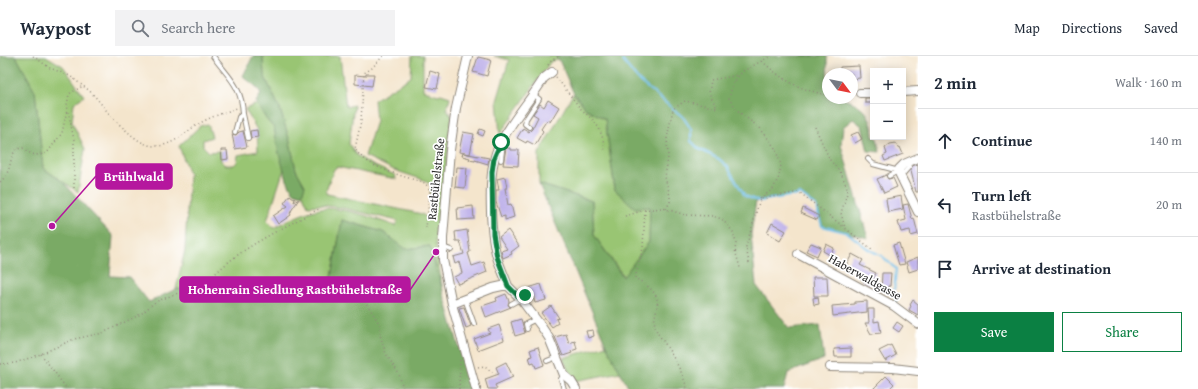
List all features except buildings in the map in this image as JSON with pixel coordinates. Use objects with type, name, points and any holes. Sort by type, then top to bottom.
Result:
[{"type":"street","name":"Rastbühelstraße","points":[[468,56],[456,108],[450,150],[443,260],[452,304],[476,389]]},
{"type":"street","points":[[552,72],[544,78],[504,136],[498,149],[492,166],[493,234],[497,257],[508,286],[522,297],[536,318],[549,338],[564,374],[571,380],[576,389]]},
{"type":"street","points":[[906,92],[918,91]]},
{"type":"street","points":[[860,93],[870,93]]},
{"type":"street","points":[[918,158],[904,164],[899,169],[918,212]]},
{"type":"street","name":"Haberwaldgasse","points":[[798,254],[894,306],[918,324]]},
{"type":"street","points":[[452,304],[502,286],[508,286]]},
{"type":"street","points":[[830,367],[893,368],[918,371]]},
{"type":"lane","points":[[213,56],[236,85],[242,100],[248,138]]},
{"type":"lane","points":[[529,127],[525,124],[526,118],[539,99],[534,94]]},
{"type":"lane","points":[[235,132],[239,117],[243,114]]},
{"type":"lane","points":[[501,160],[504,136]]},
{"type":"lane","points":[[868,159],[873,164],[900,174]]},
{"type":"lane","points":[[889,176],[900,174],[910,167]]},
{"type":"lane","points":[[443,247],[451,250]]},
{"type":"lane","points":[[511,304],[522,297]]},
{"type":"lane","points":[[465,299],[474,324]]},
{"type":"lane","points":[[527,329],[526,324],[536,318]]},
{"type":"lane","points":[[547,361],[558,357]]},
{"type":"lane","points":[[564,374],[561,379],[564,389]]},
{"type":"path","points":[[33,56],[50,68],[70,76],[83,86],[117,122],[140,142],[152,146],[159,147],[167,144],[178,139],[198,124],[242,106]]},
{"type":"path","points":[[383,56],[371,69],[364,73],[361,121],[355,149],[372,164],[428,186],[430,190],[426,228]]},
{"type":"path","points":[[749,263],[746,247],[760,199],[773,189],[779,177],[781,165],[775,148],[760,128],[740,113],[729,98],[733,83],[743,71],[771,56]]},
{"type":"path","points":[[762,61],[774,73],[787,82],[804,89],[822,94]]},
{"type":"path","points":[[552,72],[580,108],[599,128],[605,152]]},
{"type":"path","points":[[666,208],[670,202],[665,176],[668,157],[668,138],[673,109],[686,101],[717,108],[709,94],[711,80],[739,75]]},
{"type":"path","points":[[0,182],[9,172],[13,154],[16,149],[23,148],[32,155],[36,156],[47,153],[62,133],[69,94],[83,86]]},
{"type":"path","points":[[67,109],[74,140],[74,188]]},
{"type":"path","points":[[815,127],[830,160],[841,173],[848,190],[841,213],[845,228]]},
{"type":"path","points":[[760,199],[799,192],[873,250]]},
{"type":"path","points":[[208,287],[215,274],[241,252],[321,208]]},
{"type":"path","points":[[625,216],[645,210],[666,208],[686,215],[712,216],[722,219],[733,232],[740,268]]},
{"type":"path","points":[[645,210],[643,248],[635,278],[645,284],[656,296],[657,310],[654,316],[655,328],[677,363],[687,389]]},
{"type":"path","points":[[0,364],[15,363],[41,354],[74,339],[103,334],[142,314],[155,302],[188,289],[218,285],[232,287],[308,281],[338,283],[357,292],[380,324],[380,336],[386,354],[399,374],[403,389]]},
{"type":"path","points":[[41,354],[67,389]]},
{"type":"path","points":[[459,389],[460,357]]},
{"type":"path","points":[[470,368],[485,366],[493,372],[499,374]]},
{"type":"green space","points":[[0,56],[16,56],[35,91],[43,168],[63,182],[113,236],[110,276],[129,277],[149,302],[176,289],[202,290],[331,283],[342,220],[383,232],[406,249],[430,246],[471,389],[0,389]]},
{"type":"green space","points":[[16,56],[46,56],[63,66],[84,96],[74,103],[72,122],[85,149],[78,192],[43,168],[35,91]]},
{"type":"green space","points":[[253,56],[264,56],[264,75],[280,109],[290,142],[296,170],[305,186],[302,195],[293,192],[287,180],[279,154],[274,128],[266,119],[256,102],[261,94],[260,91],[243,76]]},
{"type":"green space","points":[[264,56],[340,56],[346,107],[354,105],[349,144],[356,155],[370,164],[395,175],[396,179],[337,167],[334,169],[326,191],[327,194],[422,214],[430,221],[431,185],[424,180],[394,170],[365,156],[376,121],[374,100],[411,77],[412,56],[423,56],[423,90],[450,97],[447,109],[452,116],[440,223],[435,240],[443,291],[430,246],[405,249],[383,232],[342,220],[331,283],[202,290],[176,289],[185,250],[189,174],[179,146],[200,126],[208,124],[212,137],[203,140],[203,146],[209,152],[220,151],[221,161],[226,165],[234,165],[237,162],[238,155],[258,151],[257,130],[245,109],[257,104],[266,119],[274,128],[284,169],[267,221],[274,228],[302,214],[328,208],[358,213],[395,226],[398,221],[343,208],[321,205],[308,206],[302,193],[305,186],[296,170],[290,142],[280,109],[264,75]]},
{"type":"green space","points":[[494,56],[555,56],[559,60],[551,61],[500,134],[497,101],[509,60]]},
{"type":"green space","points":[[555,56],[827,56],[827,68],[822,68],[822,104],[856,104],[866,112],[870,119],[870,140],[877,140],[880,152],[868,151],[862,126],[853,119],[843,127],[841,145],[868,238],[822,226],[816,206],[800,194],[756,201],[751,234],[756,285],[789,328],[820,325],[824,359],[788,373],[784,389],[629,389],[606,345],[539,184],[592,201],[594,235],[623,277],[649,242],[650,207],[635,208],[615,190],[605,119],[586,109],[574,94],[559,60]]},
{"type":"green space","points":[[573,94],[586,109],[605,119],[615,190],[650,207],[649,242],[624,277],[594,235],[592,201],[539,184],[539,153]]},
{"type":"green space","points":[[606,345],[621,372],[575,381],[563,358]]},
{"type":"waterway","points":[[623,61],[639,81],[683,117],[691,129],[691,141],[699,149],[719,159],[727,166],[745,196],[758,201]]},
{"type":"waterway","points":[[760,201],[800,194],[816,206],[822,226],[848,233],[868,249],[882,256],[896,269],[894,292],[896,303]]},
{"type":"place","name":"Brühlwald","points":[[52,226]]},
{"type":"place","name":"Hohenrain Siedlung Rastbühelstraße","points":[[436,252]]},
{"type":"route","points":[[501,142],[492,166],[493,234],[497,257],[508,286],[520,298],[525,295]]}]
